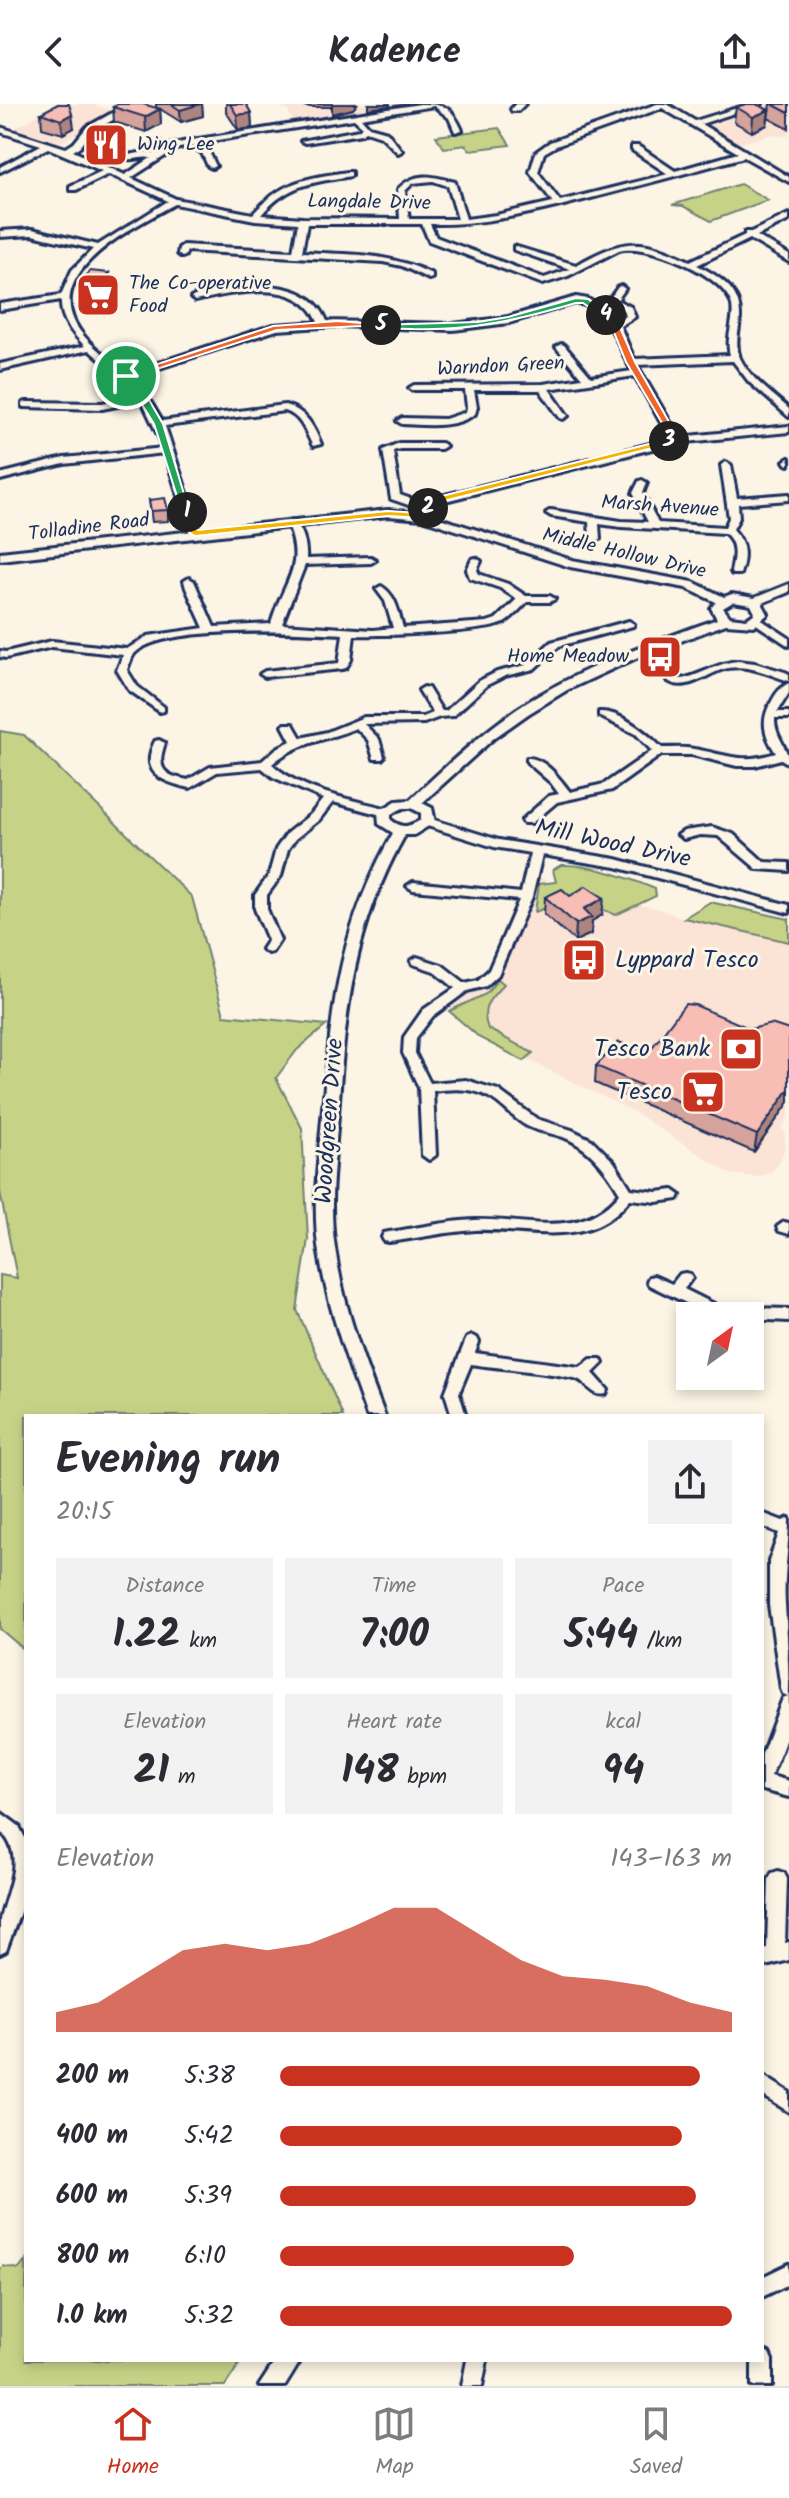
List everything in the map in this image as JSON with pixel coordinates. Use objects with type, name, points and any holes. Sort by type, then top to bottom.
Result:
[{"type":"main road","name":"Tolladine Road","points":[[0,556],[388,513],[426,512]]},
{"type":"main road","name":"Middle Hollow Drive","points":[[426,512],[570,563],[689,585],[723,601]]},
{"type":"main road","points":[[726,620],[717,608],[723,601],[745,599],[755,602],[789,588]]},
{"type":"main road","points":[[413,804],[486,738],[539,701],[645,649],[726,620],[737,623],[757,620],[762,614],[755,602]]},
{"type":"main road","points":[[413,804],[427,811],[428,822],[417,830],[401,831],[384,821],[385,812],[394,806],[413,804]]},
{"type":"main road","name":"Woodgreen Drive","points":[[375,1414],[340,1314],[324,1228],[324,1195],[335,1026],[345,962],[373,881],[401,831]]},
{"type":"main road","points":[[271,2386],[289,2362]]},
{"type":"street","points":[[67,151],[77,145],[90,129],[135,104]]},
{"type":"street","points":[[127,177],[173,147],[192,142],[436,104],[456,126],[468,120]]},
{"type":"street","points":[[558,204],[534,172],[540,152],[553,144],[661,104],[789,180]]},
{"type":"street","points":[[694,124],[758,104]]},
{"type":"street","points":[[305,141],[334,139],[362,132],[366,126],[357,118]]},
{"type":"street","points":[[364,128],[384,134],[396,149],[408,145]]},
{"type":"street","name":"Langdale Drive","points":[[0,129],[67,151],[174,201],[255,217],[303,221],[463,222],[558,204],[745,154]]},
{"type":"street","points":[[192,142],[205,152],[212,166]]},
{"type":"street","points":[[0,170],[49,144]]},
{"type":"street","points":[[635,148],[674,174]]},
{"type":"street","points":[[131,157],[145,152],[159,157]]},
{"type":"street","points":[[73,188],[110,170]]},
{"type":"street","points":[[255,217],[273,194],[290,185],[348,174]]},
{"type":"street","points":[[405,222],[401,191],[411,181],[433,179],[452,184],[463,222]]},
{"type":"street","points":[[174,201],[99,248],[81,263],[71,277],[65,297],[67,318],[144,398],[168,450],[195,533]]},
{"type":"street","points":[[689,265],[748,234],[789,217]]},
{"type":"street","points":[[297,254],[303,221]]},
{"type":"street","points":[[425,222],[432,239],[543,281],[558,279],[626,245],[640,245],[717,278],[733,297],[738,316],[732,339],[735,358],[789,414]]},
{"type":"street","points":[[0,234],[32,232],[99,248]]},
{"type":"street","points":[[748,234],[789,259]]},
{"type":"street","points":[[517,248],[577,268]]},
{"type":"street","points":[[182,251],[383,259],[405,264],[429,276]]},
{"type":"street","points":[[195,298],[255,288],[285,291],[307,302],[322,317],[323,324]]},
{"type":"street","points":[[615,325],[631,317],[628,309],[612,301],[621,289]]},
{"type":"street","points":[[0,307],[65,297]]},
{"type":"street","points":[[126,376],[276,327],[323,324],[453,327],[509,320],[568,302],[585,301],[606,314],[615,325],[631,362],[676,440]]},
{"type":"street","points":[[0,367],[92,347]]},
{"type":"street","points":[[561,347],[588,380]]},
{"type":"street","points":[[631,362],[735,358]]},
{"type":"street","name":"Warndon Green","points":[[411,389],[543,387],[637,373]]},
{"type":"street","points":[[543,387],[564,412]]},
{"type":"street","points":[[407,419],[448,422],[464,418],[470,414],[472,407],[469,389]]},
{"type":"street","points":[[31,407],[102,406],[144,398]]},
{"type":"street","points":[[158,424],[285,408],[295,410],[307,422],[316,444]]},
{"type":"street","name":"Tolladine Road","points":[[426,512],[437,500],[676,440],[789,429]]},
{"type":"street","points":[[426,512],[395,497],[388,450],[399,446],[441,446]]},
{"type":"street","points":[[0,477],[64,461],[168,450]]},
{"type":"street","points":[[726,465],[733,501]]},
{"type":"street","points":[[642,483],[638,493],[654,525]]},
{"type":"street","name":"Marsh Avenue","points":[[551,513],[594,521],[728,530],[734,518],[733,501],[789,497]]},
{"type":"street","points":[[594,521],[595,539]]},
{"type":"street","points":[[276,627],[284,596],[303,562],[303,549],[292,523]]},
{"type":"street","points":[[725,562],[737,568],[740,550],[736,537],[728,530]]},
{"type":"street","points":[[303,562],[371,560]]},
{"type":"street","points":[[476,561],[472,570],[474,576],[504,586],[524,599],[550,599]]},
{"type":"street","points":[[189,581],[192,596],[204,613],[210,630]]},
{"type":"street","points":[[381,589],[390,600],[399,632]]},
{"type":"street","points":[[0,654],[52,644],[129,652],[152,638],[210,630],[276,627],[399,632],[488,625],[500,621],[524,599]]},
{"type":"street","points":[[757,620],[789,643]]},
{"type":"street","points":[[159,743],[153,756],[157,770],[163,776],[190,784],[214,769],[265,764],[281,750],[297,742],[330,735],[373,718],[424,720],[449,714],[483,683],[501,674],[530,667],[555,644],[629,624]]},
{"type":"street","points":[[265,674],[342,666],[346,660],[349,632]]},
{"type":"street","points":[[534,648],[546,652]]},
{"type":"street","points":[[129,652],[122,670],[133,688],[160,709]]},
{"type":"street","points":[[673,681],[684,684],[718,667],[735,664],[754,666],[789,678]]},
{"type":"street","points":[[539,816],[553,799],[608,787],[659,751],[692,752],[737,763],[786,758],[769,726],[769,715],[772,703],[789,686]]},
{"type":"street","points":[[424,690],[439,714]]},
{"type":"street","points":[[603,714],[640,732],[659,751]]},
{"type":"street","points":[[769,715],[789,715]]},
{"type":"street","points":[[357,723],[373,739],[378,757]]},
{"type":"street","points":[[289,726],[297,742]]},
{"type":"street","points":[[531,760],[555,780],[566,795]]},
{"type":"street","points":[[265,764],[277,775],[330,798],[385,812]]},
{"type":"street","points":[[268,949],[274,940],[261,909],[261,895],[275,876],[282,849],[291,836],[315,817],[330,798]]},
{"type":"street","name":"Mill Wood Drive","points":[[428,822],[498,844],[616,863],[789,909]]},
{"type":"street","points":[[684,835],[714,830],[733,836],[748,856],[761,866],[789,867]]},
{"type":"street","points":[[429,1155],[426,1088],[409,1053],[410,1037],[428,1013],[463,988],[482,983],[494,972],[526,897],[537,850]]},
{"type":"street","points":[[413,886],[526,897]]},
{"type":"street","points":[[417,961],[438,968],[463,988]]},
{"type":"street","points":[[426,1088],[472,1084],[491,1091],[518,1114],[537,1125],[589,1143],[606,1161],[627,1194]]},
{"type":"street","points":[[627,1194],[673,1195]]},
{"type":"street","points":[[389,1237],[481,1225],[559,1230],[594,1224],[619,1207],[627,1194]]},
{"type":"street","points":[[674,1291],[685,1278]]},
{"type":"street","points":[[654,1281],[718,1312],[789,1315]]},
{"type":"street","points":[[458,1414],[452,1393],[472,1342]]},
{"type":"street","points":[[465,1358],[583,1373],[601,1390]]},
{"type":"street","points":[[583,1373],[596,1363]]},
{"type":"street","points":[[764,1520],[788,1528],[777,1561],[777,1605],[789,1689]]},
{"type":"street","points":[[764,1773],[789,1703]]},
{"type":"street","points":[[764,1780],[789,1789]]},
{"type":"street","points":[[0,1820],[12,1827],[23,1851],[18,1890],[0,1945]]},
{"type":"street","points":[[776,1955],[778,1879]]},
{"type":"street","points":[[764,2085],[789,2103]]},
{"type":"street","points":[[764,2286],[789,2274]]},
{"type":"street","points":[[472,2386],[477,2362]]},
{"type":"street","points":[[762,2362],[762,2386]]},
{"type":"shaded area","points":[[58,104],[91,104],[115,111],[60,143],[13,129]]},
{"type":"shaded area","points":[[273,104],[422,104],[294,123],[287,110]]},
{"type":"shaded area","points":[[767,104],[789,104],[789,135],[781,137],[774,134],[734,145],[704,126]]},
{"type":"shaded area","points":[[536,875],[570,893],[656,908],[684,918],[789,942],[789,1116],[781,1129],[785,1131],[785,1147],[779,1164],[771,1172],[757,1177],[730,1174],[632,1111],[516,1054],[444,1005],[479,990],[496,977],[506,950],[527,915]]},
{"type":"green space","points":[[499,128],[510,145],[470,150],[466,145],[444,148],[436,136]]},
{"type":"green space","points":[[740,184],[768,200],[711,221],[683,206],[672,205]]},
{"type":"green space","points":[[0,731],[24,735],[192,897],[224,1015],[327,1025],[297,1050],[276,1078],[302,1128],[308,1239],[297,1310],[342,1414],[24,1414],[24,1649],[0,1629],[0,1275],[17,1278],[0,1192]]},
{"type":"green space","points":[[561,865],[597,869],[621,876],[655,889],[656,896],[616,915],[576,903],[535,912],[539,884],[556,882],[553,870]]},
{"type":"green space","points":[[710,902],[789,919],[789,942],[684,918]]},
{"type":"green space","points":[[498,979],[504,984],[487,1004],[485,1015],[488,1029],[533,1053],[524,1061],[480,1038],[449,1011],[486,994]]},
{"type":"green space","points":[[24,2263],[24,2362],[241,2362],[225,2386],[0,2386],[0,2270],[3,2266],[19,2269]]},
{"type":"building","points":[[58,104],[69,104],[72,114],[61,120],[41,113]]},
{"type":"building","points":[[118,104],[143,104],[160,109],[145,117],[113,107]]},
{"type":"building","points":[[171,104],[200,104],[180,110]]},
{"type":"building","points":[[230,104],[246,104],[251,113],[237,115]]},
{"type":"building","points":[[756,104],[769,110],[753,117],[736,107]]},
{"type":"building","points":[[772,104],[789,104],[789,113]]},
{"type":"building","points":[[90,271],[109,273],[104,279],[109,280],[103,289],[78,286]]},
{"type":"building","points":[[165,498],[168,510],[151,511],[149,500]]},
{"type":"building","points":[[586,886],[604,898],[584,909],[592,917],[576,924],[545,897],[562,889],[570,896]]},
{"type":"building","name":"Tesco","points":[[685,1004],[695,1005],[751,1029],[771,1024],[789,1030],[789,1089],[757,1135],[596,1066],[619,1042],[647,1054]]},
{"type":"place","name":"Wing Lee","points":[[106,145]]},
{"type":"place","name":"The Co-operative Food","points":[[98,295]]},
{"type":"place","name":"Home Meadow","points":[[660,657]]},
{"type":"place","name":"Lyppard Tesco","points":[[584,960]]},
{"type":"place","name":"Tesco Bank","points":[[741,1049]]},
{"type":"place","name":"Tesco","points":[[703,1092]]},
{"type":"route","points":[[576,300],[585,301],[606,314],[615,325],[631,362],[676,440],[437,500],[423,516],[388,513],[195,533],[158,424],[144,398],[126,376],[276,327],[338,323],[453,327],[509,320],[576,300]]}]
